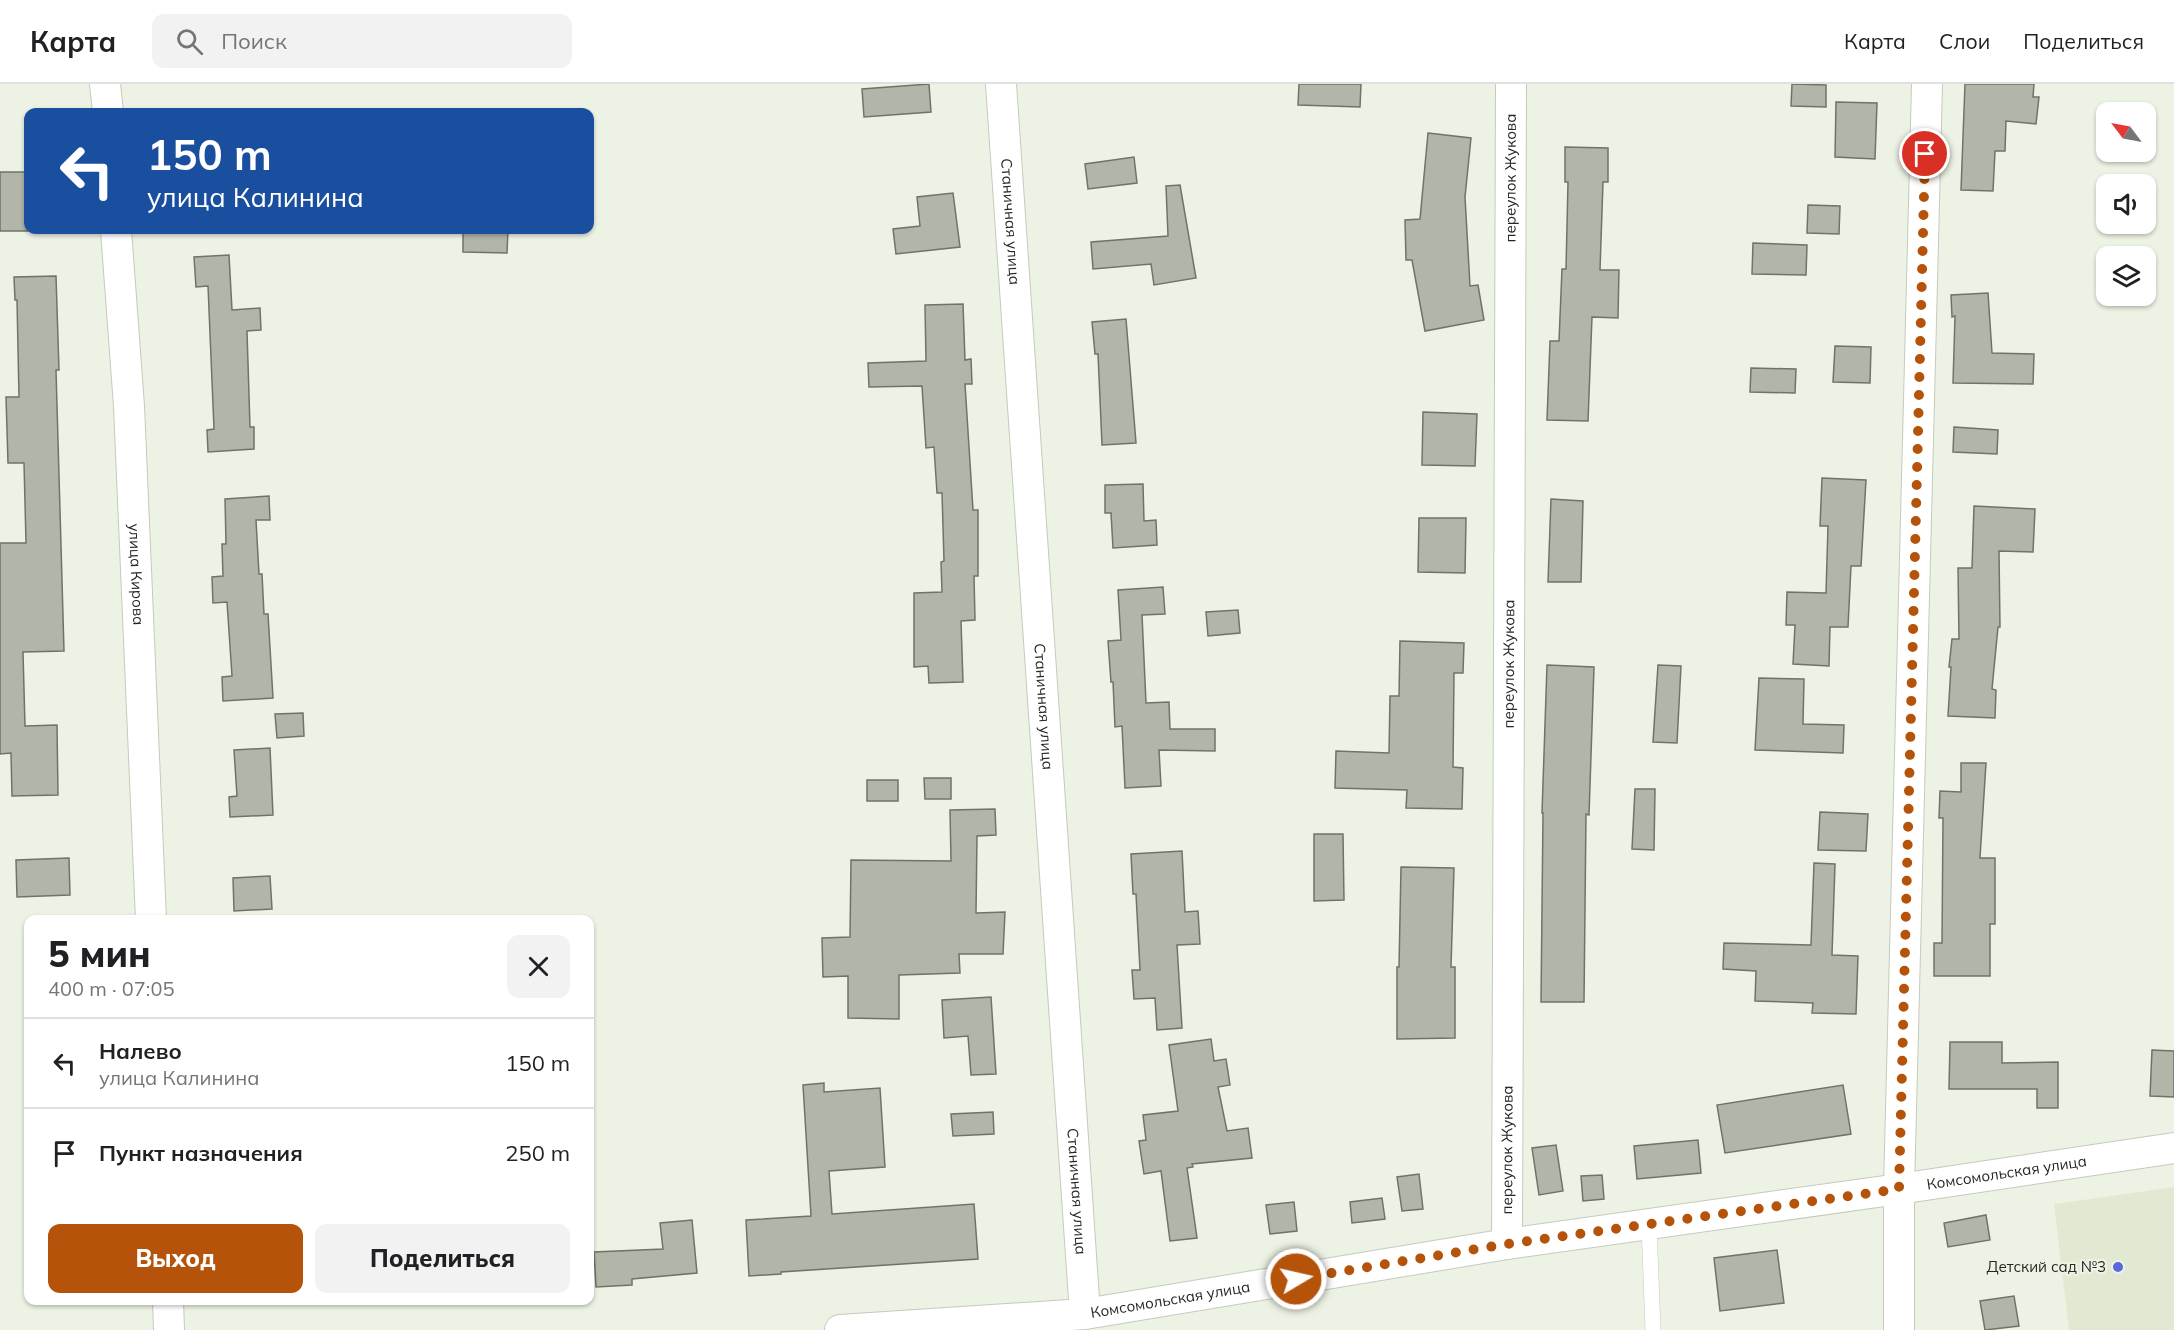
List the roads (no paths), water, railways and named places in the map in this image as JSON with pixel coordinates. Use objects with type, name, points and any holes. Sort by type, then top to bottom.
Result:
[{"type":"street","points":[[105,84],[108,108]]},
{"type":"street","name":"Станичная улица","points":[[1001,84],[1086,1322]]},
{"type":"street","name":"переулок Жукова","points":[[1507,1244],[1511,84]]},
{"type":"street","points":[[1899,1330],[1899,1189],[1927,84]]},
{"type":"street","name":"улица Кирова","points":[[116,234],[129,406],[152,915]]},
{"type":"street","name":"Комсомольская улица","points":[[840,1330],[1086,1322],[1507,1244],[2174,1148]]},
{"type":"street","points":[[168,1305],[169,1330]]},
{"type":"lane","points":[[1649,1224],[1653,1330]]},
{"type":"place","name":"Детский сад №3","points":[[2118,1267]]}]
